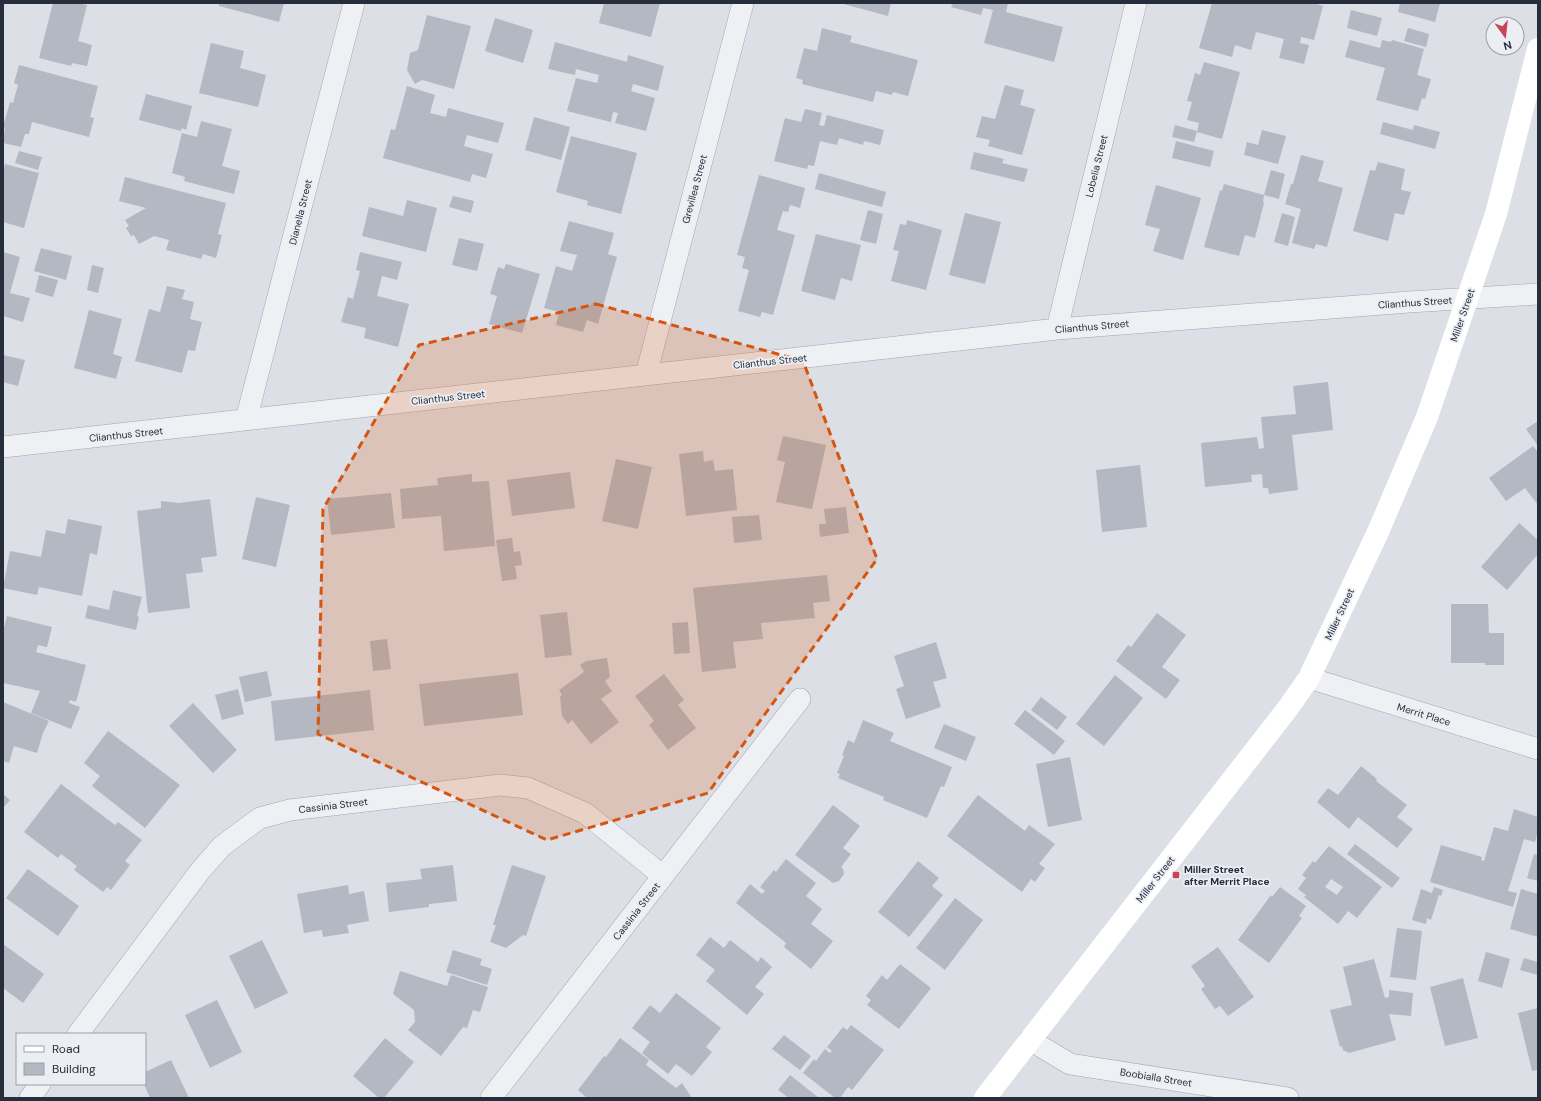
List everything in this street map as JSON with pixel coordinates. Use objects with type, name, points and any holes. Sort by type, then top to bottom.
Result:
[{"type":"street","name":"Dianella Street","points":[[246,420],[354,3]]},
{"type":"street","name":"Grevillea Street","points":[[646,375],[743,3]]},
{"type":"street","name":"Lobelia Street","points":[[1057,329],[1136,3]]},
{"type":"street","name":"Miller Street","points":[[985,1098],[1288,708],[1309,678],[1378,532],[1427,417],[1496,214],[1538,49]]},
{"type":"street","name":"Clianthus Street","points":[[3,447],[1057,329],[1538,294]]},
{"type":"street","name":"Merrit Place","points":[[1309,678],[1538,749]]},
{"type":"street","name":"Cassinia Street","points":[[491,1098],[800,699]]},
{"type":"street","name":"Cassinia Street","points":[[79,1033],[200,871],[222,846],[260,818],[290,810],[500,785],[528,788],[585,812],[663,876]]},
{"type":"street","name":"Boobialla Street","points":[[1030,1040],[1070,1064],[1288,1098]]},
{"type":"street","points":[[30,1098],[39,1085]]},
{"type":"highlighted area","points":[[596,304],[803,361],[877,559],[708,793],[547,840],[318,734],[323,509],[419,345]]},
{"type":"building","points":[[53,3],[78,3],[87,5],[78,41],[92,45],[87,66],[72,63],[71,66],[39,58]]},
{"type":"building","points":[[219,3],[284,3],[279,22],[219,6]]},
{"type":"building","points":[[604,3],[660,3],[651,37],[599,23]]},
{"type":"building","points":[[840,3],[891,3],[888,16]]},
{"type":"building","points":[[953,3],[1008,3],[1006,12],[1063,27],[1054,62],[984,43],[993,10],[983,8],[981,15],[951,7]]},
{"type":"building","points":[[1212,3],[1313,3],[1323,6],[1314,40],[1301,37],[1300,43],[1309,45],[1304,64],[1279,58],[1284,39],[1256,32],[1251,50],[1235,45],[1232,57],[1199,48]]},
{"type":"building","points":[[1400,3],[1440,3],[1435,22],[1398,12]]},
{"type":"building","points":[[1351,10],[1382,18],[1377,36],[1347,28]]},
{"type":"building","points":[[427,15],[471,26],[454,89],[422,80],[415,84],[407,70],[410,53],[418,50]]},
{"type":"building","points":[[495,18],[533,30],[523,63],[485,51]]},
{"type":"building","points":[[822,28],[852,36],[850,42],[918,60],[908,96],[893,92],[892,95],[876,91],[873,102],[802,84],[803,80],[796,78],[804,48],[817,51]]},
{"type":"building","points":[[1408,28],[1429,34],[1426,47],[1404,41]]},
{"type":"building","points":[[1350,40],[1380,48],[1382,40],[1391,42],[1392,40],[1424,49],[1417,75],[1431,79],[1425,99],[1422,98],[1418,111],[1376,100],[1385,68],[1345,57]]},
{"type":"building","points":[[555,42],[627,62],[628,55],[664,66],[658,91],[633,84],[631,91],[655,98],[646,131],[615,123],[618,113],[613,112],[611,122],[567,111],[576,78],[597,83],[599,75],[576,69],[575,75],[548,69]]},
{"type":"building","points":[[211,43],[244,51],[240,68],[266,75],[258,107],[199,93]]},
{"type":"building","points":[[1204,62],[1240,72],[1222,139],[1197,132],[1199,123],[1187,120],[1192,102],[1187,101],[1195,73],[1200,75]]},
{"type":"building","points":[[19,65],[98,86],[90,117],[94,118],[89,137],[32,122],[29,134],[25,134],[21,147],[3,143],[5,128],[3,127],[10,102],[13,103],[18,85],[14,83]]},
{"type":"building","points":[[1005,85],[1024,90],[1020,105],[1035,109],[1022,155],[988,146],[990,140],[976,137],[982,116],[995,119]]},
{"type":"building","points":[[407,86],[435,95],[430,113],[446,117],[448,108],[504,123],[498,143],[467,135],[464,146],[493,154],[486,178],[472,174],[470,182],[383,158],[391,129],[395,130]]},
{"type":"building","points":[[146,94],[192,106],[186,130],[182,128],[181,131],[139,120]]},
{"type":"building","points":[[805,109],[822,113],[819,125],[824,126],[827,115],[884,130],[880,145],[864,141],[863,145],[839,138],[837,145],[820,141],[814,166],[808,165],[807,169],[774,161],[785,118],[801,122]]},
{"type":"building","points":[[534,117],[570,127],[561,160],[525,150]]},
{"type":"building","points":[[201,121],[232,129],[222,166],[240,171],[234,194],[184,181],[185,177],[172,173],[182,133],[197,137]]},
{"type":"building","points":[[1383,122],[1413,130],[1414,125],[1440,132],[1435,149],[1380,134]]},
{"type":"building","points":[[1175,125],[1197,131],[1194,142],[1172,137]]},
{"type":"building","points":[[1262,130],[1286,136],[1278,164],[1244,155],[1247,142],[1258,145]]},
{"type":"building","points":[[571,136],[637,153],[621,214],[587,205],[588,201],[556,192]]},
{"type":"building","points":[[1176,141],[1214,151],[1210,167],[1172,158]]},
{"type":"building","points":[[19,151],[42,157],[38,170],[15,163]]},
{"type":"building","points":[[974,152],[1004,159],[1002,163],[1028,169],[1024,182],[970,169]]},
{"type":"building","points":[[1301,155],[1324,161],[1318,181],[1343,188],[1327,247],[1316,244],[1314,249],[1292,243],[1301,209],[1285,204],[1291,184],[1293,184]]},
{"type":"building","points":[[1378,162],[1405,169],[1401,190],[1411,192],[1404,215],[1395,213],[1388,241],[1353,231],[1370,170],[1375,171]]},
{"type":"building","points":[[5,164],[39,173],[24,228],[3,222],[3,172]]},
{"type":"building","points":[[1271,170],[1285,174],[1279,199],[1264,195]]},
{"type":"building","points":[[819,173],[886,192],[882,207],[815,189]]},
{"type":"building","points":[[759,175],[805,188],[800,208],[790,205],[788,212],[783,211],[777,230],[795,235],[773,315],[762,312],[760,317],[738,311],[749,270],[742,268],[745,257],[737,255]]},
{"type":"building","points":[[125,177],[226,203],[218,234],[222,235],[216,258],[203,254],[201,259],[166,250],[169,240],[154,236],[139,244],[134,235],[131,236],[126,228],[129,226],[125,220],[146,208],[119,201]]},
{"type":"building","points":[[1224,184],[1264,195],[1264,203],[1255,238],[1245,235],[1239,256],[1204,247],[1220,190],[1222,191]]},
{"type":"building","points":[[1156,185],[1201,198],[1183,260],[1153,251],[1160,229],[1145,225]]},
{"type":"building","points":[[453,196],[474,201],[471,213],[449,207]]},
{"type":"building","points":[[407,200],[437,208],[426,252],[362,236],[369,207],[403,216]]},
{"type":"building","points":[[868,210],[883,214],[876,244],[860,240]]},
{"type":"building","points":[[965,213],[1001,222],[985,284],[949,275]]},
{"type":"building","points":[[1282,213],[1295,217],[1288,246],[1274,242]]},
{"type":"building","points":[[907,220],[942,230],[926,290],[891,281],[899,251],[893,250],[900,224],[906,225]]},
{"type":"building","points":[[569,221],[614,233],[608,254],[617,257],[598,324],[587,320],[583,332],[556,325],[559,312],[544,308],[556,266],[572,271],[577,255],[560,251]]},
{"type":"building","points":[[816,234],[861,245],[852,281],[841,278],[835,300],[801,291]]},
{"type":"building","points":[[459,238],[484,244],[477,271],[452,265]]},
{"type":"building","points":[[41,248],[72,256],[66,280],[34,271]]},
{"type":"building","points":[[3,252],[20,257],[10,293],[30,298],[23,322],[3,316]]},
{"type":"building","points":[[360,252],[402,262],[397,280],[382,276],[377,296],[409,304],[398,347],[364,338],[366,328],[341,322],[348,297],[353,299],[360,271],[356,270]]},
{"type":"building","points":[[506,264],[540,274],[522,333],[489,324],[497,296],[490,294],[498,267],[504,269]]},
{"type":"building","points":[[92,265],[104,268],[98,293],[87,290]]},
{"type":"building","points":[[39,275],[58,280],[53,297],[35,292]]},
{"type":"building","points":[[167,286],[185,290],[182,299],[194,302],[190,319],[202,322],[195,351],[188,350],[182,373],[135,361],[149,309],[160,312]]},
{"type":"building","points":[[89,310],[122,319],[113,354],[122,357],[116,379],[74,368]]},
{"type":"building","points":[[3,355],[25,360],[18,386],[3,382]]},
{"type":"building","points":[[1328,382],[1333,430],[1292,435],[1298,490],[1269,494],[1268,488],[1263,488],[1262,474],[1251,475],[1252,482],[1205,487],[1201,443],[1257,437],[1259,449],[1264,448],[1261,417],[1296,414],[1293,386]]},
{"type":"building","points":[[1538,421],[1538,446],[1526,429]]},
{"type":"building","points":[[783,436],[826,445],[812,509],[776,502],[785,462],[777,460]]},
{"type":"building","points":[[1533,446],[1538,452],[1538,505],[1525,488],[1506,501],[1489,478]]},
{"type":"building","points":[[703,451],[704,462],[713,460],[715,471],[733,469],[737,510],[686,516],[679,454]]},
{"type":"building","points":[[616,459],[652,467],[638,529],[602,521]]},
{"type":"building","points":[[1140,465],[1147,527],[1102,532],[1096,470]]},
{"type":"building","points":[[570,472],[575,508],[512,516],[507,480]]},
{"type":"building","points":[[472,474],[472,482],[489,481],[495,546],[444,551],[441,516],[402,519],[400,489],[438,485],[437,478]]},
{"type":"building","points":[[391,493],[395,528],[331,535],[327,499]]},
{"type":"building","points":[[256,497],[290,505],[276,567],[242,559]]},
{"type":"building","points":[[210,499],[217,556],[201,558],[203,572],[186,574],[190,608],[148,613],[137,511],[161,508],[161,501],[179,503]]},
{"type":"building","points":[[846,507],[849,533],[820,537],[819,524],[826,524],[824,509]]},
{"type":"building","points":[[759,515],[762,540],[734,543],[732,517]]},
{"type":"building","points":[[68,519],[102,526],[97,555],[90,553],[82,596],[39,587],[37,595],[3,588],[10,551],[41,557],[46,530],[65,534]]},
{"type":"building","points":[[1519,523],[1538,540],[1538,554],[1507,590],[1481,567]]},
{"type":"building","points":[[512,538],[514,552],[520,551],[522,565],[515,566],[517,579],[502,581],[496,540]]},
{"type":"building","points":[[827,575],[830,601],[813,603],[815,618],[761,623],[763,639],[733,642],[736,668],[702,672],[693,588]]},
{"type":"building","points":[[113,590],[142,597],[137,616],[139,617],[136,630],[85,618],[88,605],[109,610]]},
{"type":"building","points":[[1451,604],[1488,604],[1489,633],[1504,633],[1504,665],[1485,665],[1485,663],[1451,663]]},
{"type":"building","points":[[567,612],[572,655],[545,658],[540,615]]},
{"type":"building","points":[[1157,613],[1186,635],[1162,667],[1180,680],[1166,699],[1116,661],[1128,645],[1131,647]]},
{"type":"building","points":[[7,616],[52,627],[47,647],[38,645],[36,652],[86,665],[76,702],[70,700],[69,703],[80,707],[71,729],[31,713],[40,691],[3,683],[3,632]]},
{"type":"building","points":[[688,622],[690,653],[674,654],[672,623]]},
{"type":"building","points":[[387,639],[391,669],[373,671],[370,641]]},
{"type":"building","points":[[936,642],[947,678],[933,682],[941,707],[906,719],[896,689],[904,686],[894,656]]},
{"type":"building","points":[[607,658],[610,677],[605,681],[612,691],[601,699],[619,722],[591,744],[572,720],[568,724],[562,716],[560,697],[562,695],[559,690],[584,672],[580,665],[586,661]]},
{"type":"building","points":[[267,671],[272,696],[245,702],[239,677]]},
{"type":"building","points":[[518,673],[523,715],[424,726],[419,684]]},
{"type":"building","points":[[664,674],[684,700],[678,705],[696,728],[668,750],[649,725],[654,721],[635,696]]},
{"type":"building","points":[[1115,675],[1143,698],[1104,746],[1076,724]]},
{"type":"building","points":[[238,689],[244,714],[222,720],[215,695]]},
{"type":"building","points":[[370,690],[374,730],[275,741],[271,701]]},
{"type":"building","points":[[1041,697],[1067,717],[1057,730],[1031,710]]},
{"type":"building","points":[[3,702],[49,721],[43,733],[37,753],[14,746],[9,763],[3,761]]},
{"type":"building","points":[[193,703],[237,750],[213,773],[169,726]]},
{"type":"building","points":[[1025,710],[1065,741],[1054,755],[1014,724]]},
{"type":"building","points":[[863,720],[894,733],[890,741],[952,767],[944,787],[941,786],[927,818],[883,800],[884,797],[838,778],[840,774],[837,773],[844,756],[842,755],[848,740],[854,743]]},
{"type":"building","points":[[944,724],[976,737],[966,761],[934,748]]},
{"type":"building","points":[[108,731],[180,785],[145,828],[92,786],[100,776],[84,763]]},
{"type":"building","points":[[1070,757],[1082,820],[1048,827],[1036,764]]},
{"type":"building","points":[[1361,766],[1377,779],[1376,781],[1407,805],[1397,817],[1413,829],[1397,848],[1358,817],[1349,829],[1317,802],[1328,788],[1338,795]]},
{"type":"building","points":[[61,784],[115,825],[118,822],[142,840],[125,861],[130,865],[111,890],[107,887],[103,892],[74,870],[77,866],[61,854],[58,858],[24,832]]},
{"type":"building","points":[[3,794],[10,800],[3,808]]},
{"type":"building","points":[[978,795],[1025,831],[1029,825],[1055,844],[1039,864],[1045,868],[1035,882],[1031,879],[1022,892],[947,836]]},
{"type":"building","points":[[833,805],[860,826],[843,848],[851,854],[841,867],[844,874],[839,881],[833,883],[795,855]]},
{"type":"building","points":[[1514,809],[1538,817],[1538,831],[1535,842],[1524,839],[1508,891],[1517,893],[1513,907],[1430,882],[1441,845],[1482,857],[1481,860],[1484,861],[1494,827],[1508,831]]},
{"type":"building","points":[[1355,844],[1400,878],[1392,888],[1347,854]]},
{"type":"building","points":[[1329,846],[1382,887],[1357,918],[1348,911],[1338,924],[1304,897],[1306,895],[1298,889],[1306,878],[1302,875],[1313,861],[1315,863]],"holes":[[[1331,879],[1343,887],[1337,895],[1325,887]]]},
{"type":"building","points":[[1534,854],[1538,855],[1538,881],[1527,878]]},
{"type":"building","points":[[786,859],[816,883],[806,896],[822,909],[811,924],[833,941],[811,969],[784,947],[786,943],[736,903],[750,884],[762,894],[765,891],[760,887],[774,870],[776,872]]},
{"type":"building","points":[[918,861],[939,878],[932,886],[943,895],[909,937],[878,912]]},
{"type":"building","points":[[453,865],[457,901],[429,904],[429,907],[389,912],[386,883],[422,879],[420,869]]},
{"type":"building","points":[[512,865],[546,876],[526,936],[523,935],[506,948],[490,942],[496,925],[493,925]]},
{"type":"building","points":[[28,869],[79,906],[58,936],[6,898]]},
{"type":"building","points":[[348,885],[349,894],[364,891],[369,921],[347,925],[349,933],[323,937],[322,930],[304,933],[297,894]]},
{"type":"building","points":[[1280,887],[1306,906],[1299,916],[1302,918],[1269,963],[1238,940],[1271,895],[1272,897]]},
{"type":"building","points":[[1434,887],[1443,890],[1441,896],[1439,895],[1431,920],[1427,918],[1426,924],[1412,920],[1421,889],[1432,893]]},
{"type":"building","points":[[1521,889],[1538,894],[1538,937],[1510,929]]},
{"type":"building","points":[[955,898],[983,920],[945,970],[916,948]]},
{"type":"building","points":[[1397,928],[1422,931],[1416,980],[1390,977]]},
{"type":"building","points":[[710,937],[724,948],[730,940],[758,962],[761,957],[772,967],[755,987],[764,994],[747,1015],[706,981],[715,970],[696,955]]},
{"type":"building","points":[[262,940],[288,993],[255,1009],[229,956]]},
{"type":"building","points":[[3,944],[44,974],[23,1003],[3,988]]},
{"type":"building","points":[[1218,947],[1254,997],[1228,1016],[1220,1006],[1215,1009],[1201,989],[1205,986],[1191,966]]},
{"type":"building","points":[[453,950],[482,959],[480,965],[492,969],[487,985],[446,972]]},
{"type":"building","points":[[1486,952],[1510,959],[1502,988],[1478,981]]},
{"type":"building","points":[[1524,958],[1538,962],[1538,975],[1520,970]]},
{"type":"building","points":[[1374,959],[1385,998],[1389,997],[1389,990],[1413,993],[1411,1016],[1389,1014],[1396,1040],[1349,1053],[1343,1050],[1342,1046],[1340,1047],[1330,1010],[1352,1005],[1343,967]]},
{"type":"building","points":[[900,964],[931,988],[899,1029],[867,1005],[871,1000],[866,996],[882,975],[887,980]]},
{"type":"building","points":[[400,971],[447,986],[451,975],[488,987],[480,1012],[473,1010],[467,1028],[463,1027],[441,1056],[408,1030],[415,1022],[414,1010],[393,994]]},
{"type":"building","points":[[1463,978],[1478,1038],[1445,1046],[1430,987]]},
{"type":"building","points":[[676,993],[721,1028],[706,1047],[712,1052],[692,1076],[676,1064],[668,1074],[642,1053],[650,1042],[632,1028],[650,1005],[660,1013]]},
{"type":"building","points":[[217,1000],[242,1052],[210,1068],[185,1015]]},
{"type":"building","points":[[1538,1008],[1538,1070],[1532,1071],[1518,1013]]},
{"type":"building","points":[[851,1025],[884,1050],[852,1090],[848,1087],[840,1098],[835,1098],[803,1073],[814,1059],[816,1061],[825,1049],[830,1053],[832,1051],[827,1047],[843,1027],[847,1030]]},
{"type":"building","points":[[784,1035],[811,1056],[800,1070],[772,1049]]},
{"type":"building","points":[[385,1038],[414,1062],[384,1098],[379,1098],[353,1076]]},
{"type":"building","points":[[620,1038],[649,1060],[646,1065],[676,1088],[682,1083],[692,1098],[587,1098],[578,1090]]},
{"type":"building","points":[[171,1060],[189,1098],[150,1098],[144,1085],[146,1085],[146,1072]]},
{"type":"building","points":[[790,1075],[819,1098],[789,1098],[778,1090]]},
{"type":"place","name":"Miller Street after Merrit Place","points":[[1176,875]]}]
